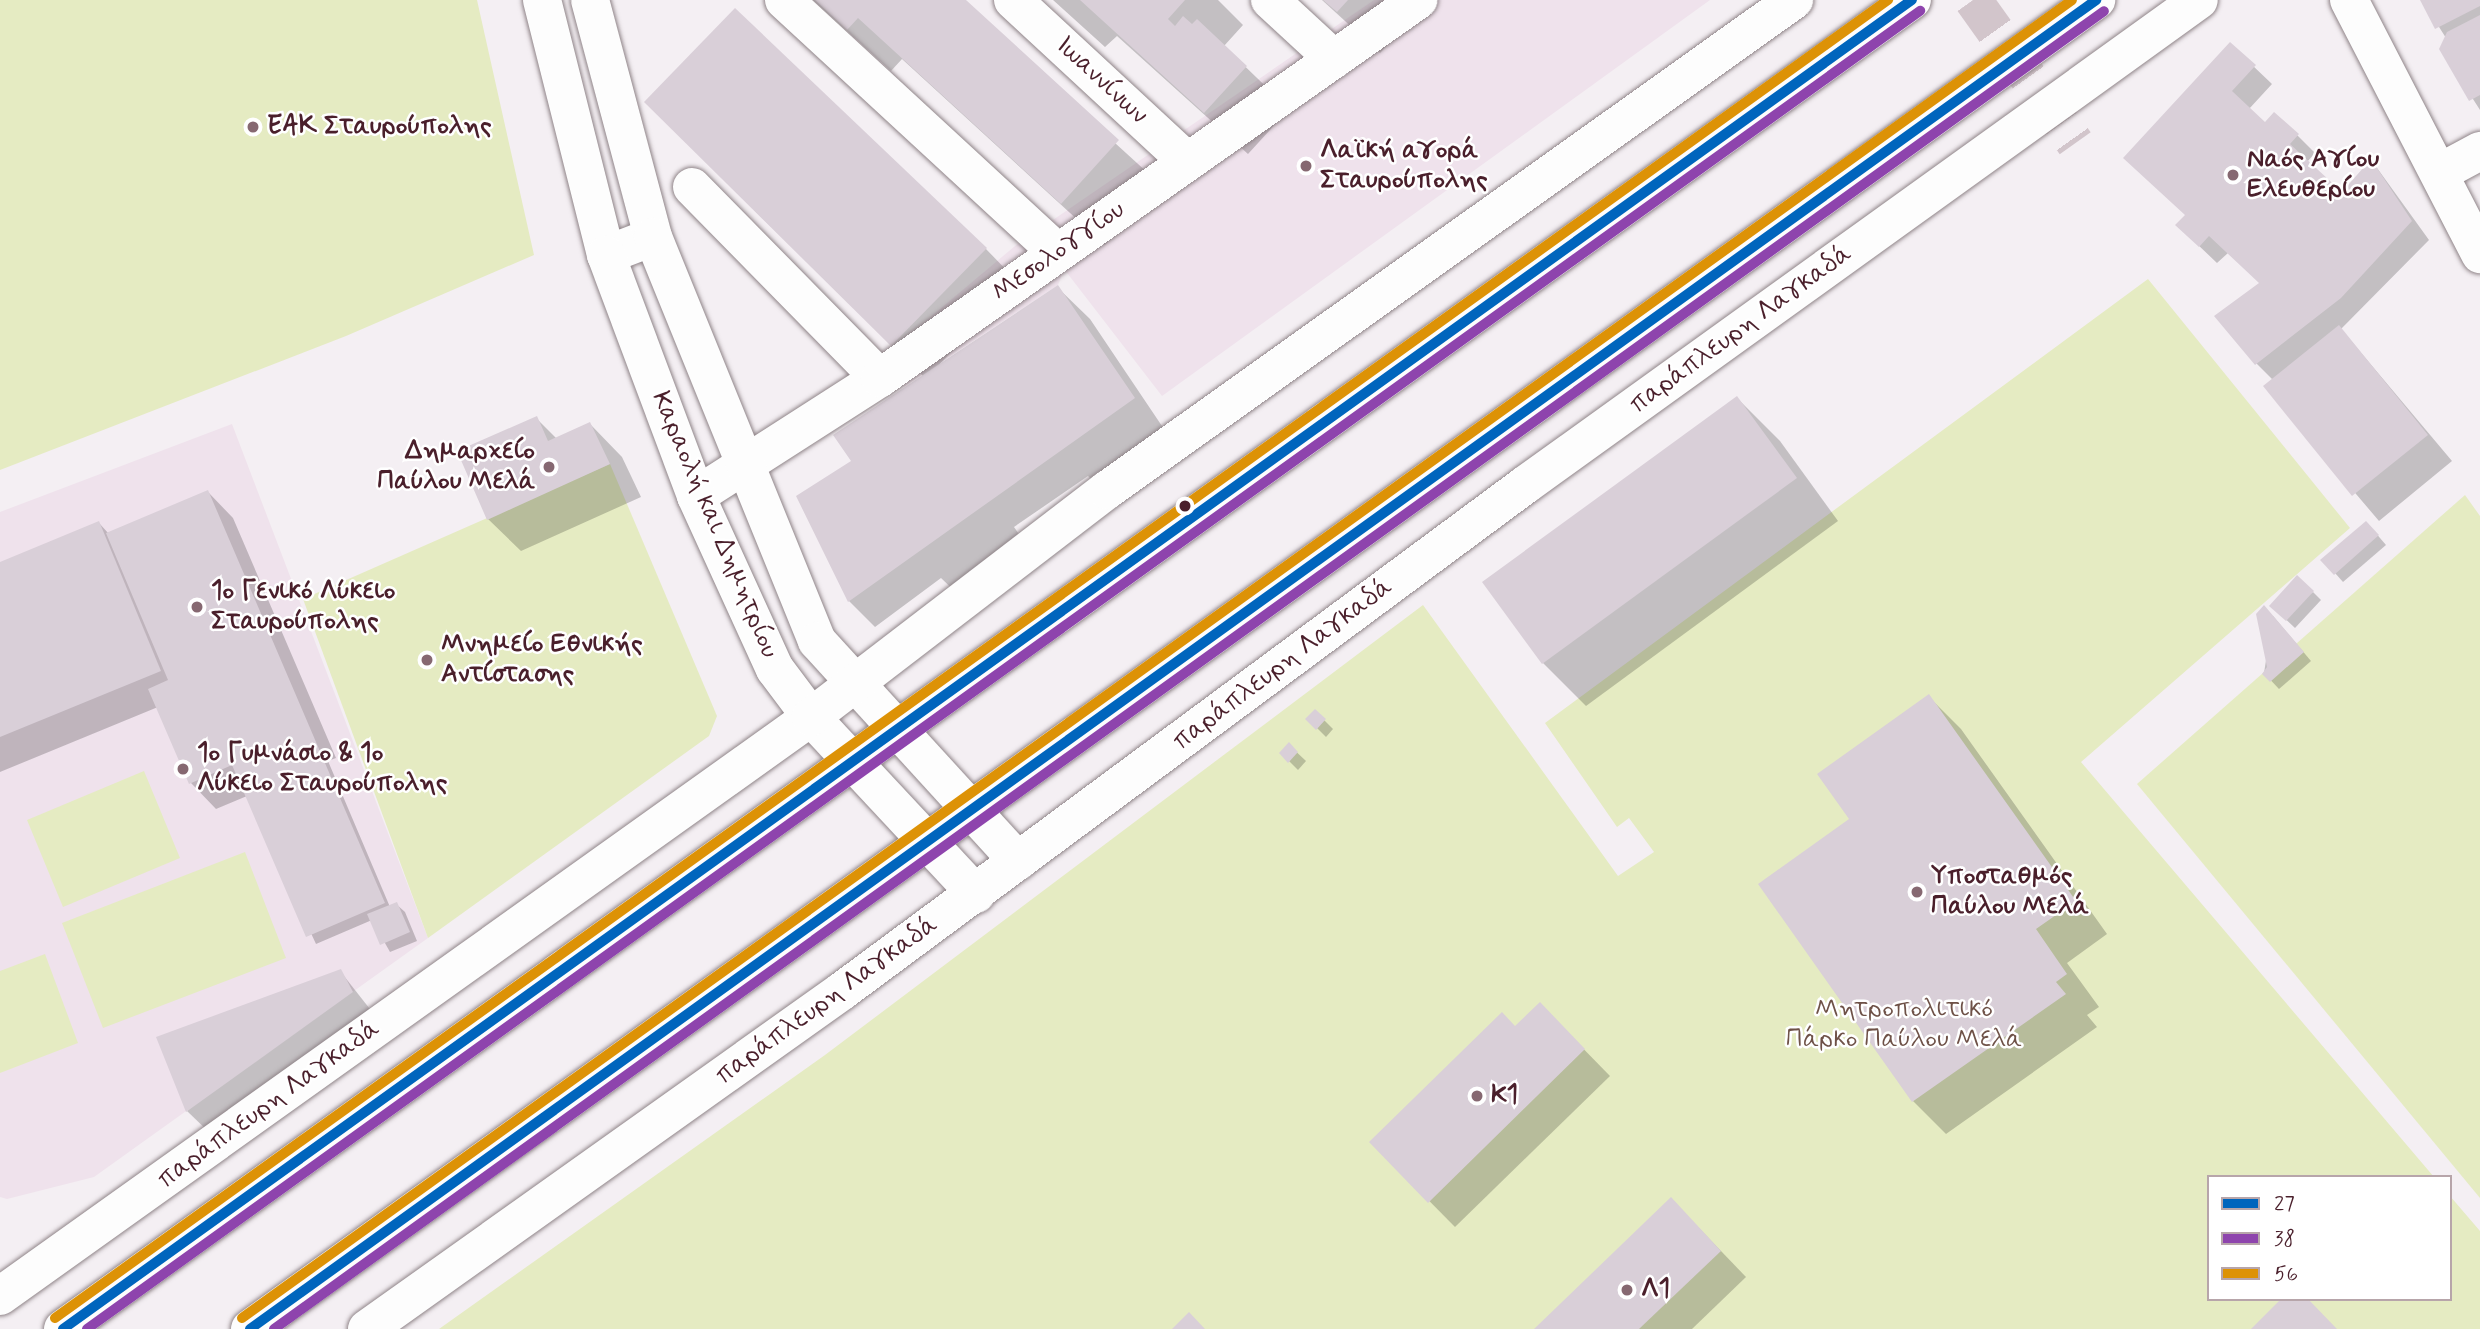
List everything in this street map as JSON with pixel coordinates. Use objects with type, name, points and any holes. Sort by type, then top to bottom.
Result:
[{"type":"main road","name":"Καραολή και Δημητρίου","points":[[541,0],[606,255],[696,496],[775,669],[811,717],[976,894]]},
{"type":"main road","name":"Καραολή και Δημητρίου","points":[[590,0],[653,237],[743,468],[817,641],[853,686],[1018,861]]},
{"type":"main road","points":[[784,0],[1057,253]]},
{"type":"main road","name":"Ιωαννίνων","points":[[1013,0],[1188,162]]},
{"type":"main road","points":[[1270,0],[1334,59]]},
{"type":"main road","name":"Μεσολογγίου","points":[[696,496],[880,378],[1418,0]]},
{"type":"main road","name":"παράπλευρη Λαγκαδά","points":[[0,1296],[811,717],[1107,491],[1794,0]]},
{"type":"main road","points":[[63,1329],[1912,0]]},
{"type":"main road","points":[[250,1329],[2096,0]]},
{"type":"main road","name":"παράπλευρη Λαγκαδά","points":[[368,1329],[976,894],[1537,476],[2199,0]]},
{"type":"main road","points":[[2349,0],[2480,254]]},
{"type":"main road","points":[[2439,173],[2480,151]]},
{"type":"main road","points":[[692,187],[880,378]]},
{"type":"main road","points":[[606,255],[653,237]]},
{"type":"shaded area","name":"Λαϊκή αγορά Σταυρούπολης","points":[[1374,0],[1710,0],[1162,396],[1064,269],[1058,285],[904,387],[884,356],[1015,246]]},
{"type":"shaded area","name":"1ο Γυμνάσιο & 1ο Λύκειο Σταυρούπολης","points":[[232,424],[428,938],[94,1177],[7,1199],[0,1197],[0,512]]},
{"type":"green space","name":"EAK Σταυρούπολης","points":[[0,0],[477,0],[534,255],[346,336],[0,470]]},
{"type":"green space","name":"Μητροπολιτικό Πάρκο Παύλου Μελά","points":[[2148,279],[2350,528],[2081,762],[2432,1175],[2207,1175],[2207,1301],[2452,1301],[2452,1198],[2480,1231],[2480,1329],[439,1329],[825,1055],[1423,605],[1618,876],[1654,852],[1629,818],[1617,827],[1545,723]]},
{"type":"green space","points":[[610,464],[717,716],[709,736],[428,938],[303,599]]},
{"type":"green space","points":[[2465,495],[2480,516],[2480,1198],[2137,784]]},
{"type":"green space","points":[[144,771],[180,858],[63,907],[27,820]]},
{"type":"green space","points":[[245,852],[286,958],[103,1028],[62,923]]},
{"type":"green space","points":[[45,954],[78,1043],[0,1073],[0,971]]},
{"type":"building","points":[[815,0],[966,0],[1119,140],[1061,204],[858,18],[847,30]]},
{"type":"building","points":[[1080,0],[1185,0],[1168,19],[1175,26],[1183,16],[1192,24],[1197,19],[1247,66],[1204,113]]},
{"type":"building","points":[[1323,0],[1348,0],[1337,12]]},
{"type":"building","points":[[2420,0],[2480,0],[2480,6],[2435,29]]},
{"type":"building","points":[[735,8],[987,248],[891,346],[644,102]]},
{"type":"building","points":[[2480,15],[2480,95],[2469,101],[2439,49],[2447,32]]},
{"type":"building","name":"Ναός Αγίου Ελευθερίου","points":[[2230,42],[2256,65],[2232,91],[2265,122],[2274,112],[2299,134],[2290,144],[2342,192],[2371,159],[2412,221],[2341,298],[2255,365],[2214,316],[2259,283],[2209,236],[2199,247],[2175,225],[2185,215],[2123,158]]},
{"type":"building","points":[[1058,285],[1135,398],[848,602],[796,496],[851,461],[833,435]]},
{"type":"building","points":[[2339,325],[2428,435],[2352,496],[2263,386]]},
{"type":"building","points":[[1737,396],[1797,478],[1542,664],[1482,582]]},
{"type":"building","name":"Δημαρχείο Παύλου Μελά","points":[[537,416],[548,441],[590,422],[610,464],[487,520],[457,451]]},
{"type":"building","name":"1ο Γενικό Λύκειο Σταυρούπολης","points":[[208,490],[385,903],[306,937],[232,765],[189,784],[148,689],[168,680],[106,533]]},
{"type":"building","points":[[99,521],[161,671],[0,737],[0,562]]},
{"type":"building","points":[[2366,521],[2379,535],[2334,575],[2320,560]]},
{"type":"building","points":[[2297,575],[2314,591],[2286,621],[2269,606]]},
{"type":"building","points":[[2264,605],[2304,652],[2270,682],[2262,674],[2267,667],[2256,614]]},
{"type":"building","name":"Υποσταθμός Παύλου Μελά","points":[[1929,694],[2076,901],[2036,929],[2067,974],[2056,982],[2066,994],[1912,1102],[1758,884],[1849,819],[1817,774]]},
{"type":"building","points":[[1315,709],[1326,719],[1316,730],[1305,719]]},
{"type":"building","points":[[1289,742],[1298,752],[1288,763],[1279,753]]},
{"type":"building","points":[[397,902],[410,932],[380,945],[367,914]]},
{"type":"building","points":[[341,969],[353,992],[186,1112],[156,1037]]},
{"type":"building","name":"Κ1","points":[[1540,1002],[1585,1049],[1428,1203],[1369,1142],[1502,1012],[1515,1026]]},
{"type":"building","name":"Λ1","points":[[1671,1197],[1721,1251],[1639,1329],[1534,1329]]},
{"type":"building","points":[[2279,1301],[2310,1301],[2337,1329],[2251,1329]]},
{"type":"building","points":[[1189,1312],[1205,1329],[1172,1329]]},
{"type":"tunnel","points":[[1973,0],[2075,143]]},
{"type":"transit line","name":"56","points":[[55,1318],[1888,0]]},
{"type":"transit line","name":"27","points":[[63,1329],[1912,0]]},
{"type":"transit line","name":"56","points":[[242,1318],[2072,0]]},
{"type":"transit line","name":"27","points":[[250,1329],[2096,0]]},
{"type":"transit line","name":"38","points":[[87,1329],[1920,11]]},
{"type":"transit line","name":"38","points":[[274,1329],[2104,11]]},
{"type":"place","name":"EAK Σταυρούπολης","points":[[253,127]]},
{"type":"place","name":"Λαϊκή αγορά Σταυρούπολης","points":[[1306,166]]},
{"type":"place","name":"Ναός Αγίου Ελευθερίου","points":[[2233,175]]},
{"type":"place","name":"Δημαρχείο Παύλου Μελά","points":[[549,467]]},
{"type":"place","name":"1ο Γενικό Λύκειο Σταυρούπολης","points":[[197,607]]},
{"type":"place","name":"Μνημείο Εθνικής Αντίστασης","points":[[427,660]]},
{"type":"place","name":"1ο Γυμνάσιο & 1ο Λύκειο Σταυρούπολης","points":[[183,769]]},
{"type":"place","name":"Υποσταθμός Παύλου Μελά","points":[[1917,892]]},
{"type":"place","name":"Κ1","points":[[1477,1096]]},
{"type":"place","name":"Λ1","points":[[1627,1290]]}]
